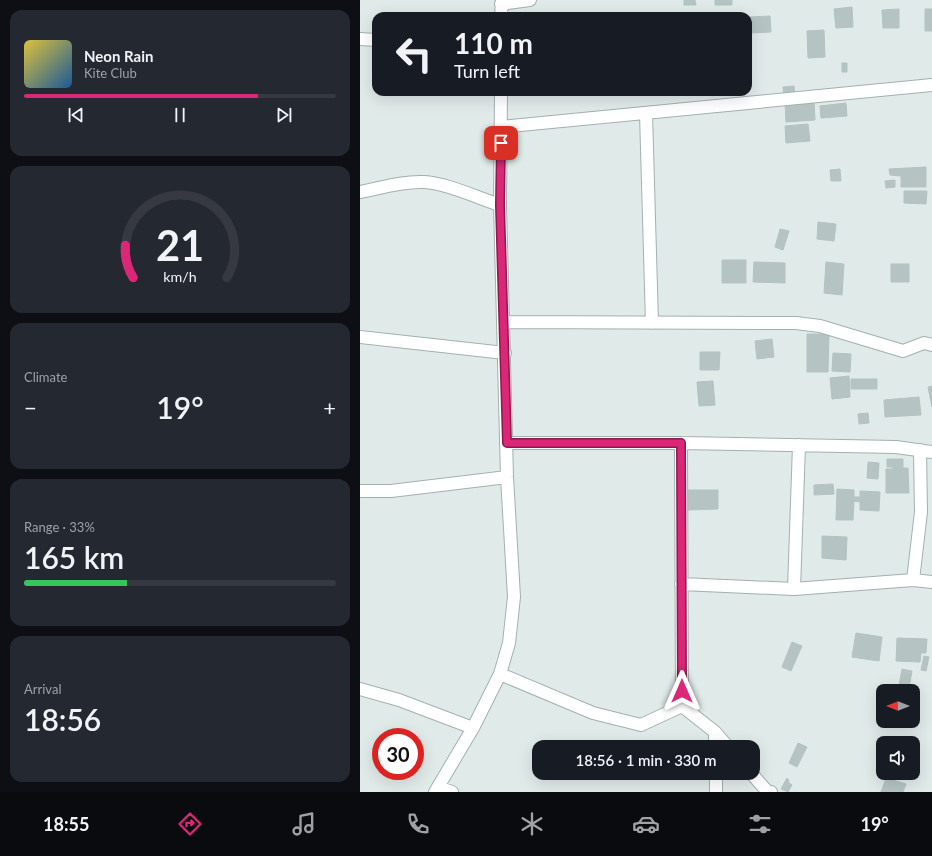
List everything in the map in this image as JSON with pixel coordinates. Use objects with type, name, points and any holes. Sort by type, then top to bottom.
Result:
[{"type":"street","points":[[501,7],[530,0]]},
{"type":"street","points":[[360,39],[372,40]]},
{"type":"street","points":[[501,127],[932,85]]},
{"type":"street","points":[[452,792],[436,790],[473,728],[500,674],[509,643],[514,597],[507,477],[500,205],[501,96]]},
{"type":"street","points":[[646,113],[652,322]]},
{"type":"street","points":[[360,192],[407,182],[424,182],[441,185],[500,205]]},
{"type":"street","points":[[504,322],[796,323],[820,326],[903,351],[924,343],[932,345]]},
{"type":"street","points":[[360,337],[505,353]]},
{"type":"street","points":[[507,443],[799,445],[896,447],[926,451],[913,580]]},
{"type":"street","points":[[681,443],[682,706]]},
{"type":"street","points":[[794,589],[799,445]]},
{"type":"street","points":[[360,491],[391,491],[507,477]]},
{"type":"street","points":[[681,584],[794,589],[913,580],[932,582]]},
{"type":"street","points":[[500,674],[593,713],[641,725],[682,706]]},
{"type":"street","points":[[360,689],[399,700],[473,728]]},
{"type":"street","points":[[682,706],[715,732],[722,740]]},
{"type":"street","points":[[715,732],[715,740]]},
{"type":"street","points":[[716,780],[716,792]]},
{"type":"street","points":[[757,780],[766,790],[771,792]]},
{"type":"building","points":[[684,0],[695,0],[696,5],[684,5]]},
{"type":"building","points":[[715,0],[732,0],[732,5],[715,5]]},
{"type":"building","points":[[852,7],[853,27],[836,28],[834,9]]},
{"type":"building","points":[[899,9],[899,28],[883,28],[882,10]]},
{"type":"building","points":[[925,9],[932,9],[932,31],[925,31]]},
{"type":"building","points":[[770,16],[771,32],[752,33],[752,17]]},
{"type":"building","points":[[824,30],[825,57],[808,58],[807,31]]},
{"type":"building","points":[[842,63],[847,63],[847,72],[842,72]]},
{"type":"building","points":[[794,86],[795,97],[784,98],[783,87]]},
{"type":"building","points":[[814,101],[815,120],[786,122],[785,103]]},
{"type":"building","points":[[846,103],[847,116],[821,118],[820,106]]},
{"type":"building","points":[[808,124],[810,141],[786,143],[785,126]]},
{"type":"building","points":[[926,167],[926,187],[901,187],[901,176],[890,175],[889,169]]},
{"type":"building","points":[[840,169],[841,181],[831,181],[830,170]]},
{"type":"building","points":[[895,180],[895,187],[886,188],[885,181]]},
{"type":"building","points":[[904,191],[927,191],[926,204],[904,203]]},
{"type":"building","points":[[818,222],[836,224],[834,241],[817,239]]},
{"type":"building","points":[[780,229],[789,231],[783,250],[775,247]]},
{"type":"building","points":[[722,260],[746,260],[746,283],[722,283]]},
{"type":"building","points":[[754,262],[785,263],[785,283],[753,282]]},
{"type":"building","points":[[826,262],[844,264],[842,295],[824,293]]},
{"type":"building","points":[[891,264],[909,264],[909,282],[891,282]]},
{"type":"building","points":[[807,334],[829,334],[828,372],[807,372]]},
{"type":"building","points":[[772,339],[774,357],[757,359],[755,341]]},
{"type":"building","points":[[700,352],[720,352],[719,370],[700,370]]},
{"type":"building","points":[[833,353],[851,354],[850,372],[832,371]]},
{"type":"building","points":[[849,376],[850,397],[832,399],[830,378]]},
{"type":"building","points":[[851,379],[877,379],[877,389],[851,389]]},
{"type":"building","points":[[713,381],[715,405],[699,406],[697,382]]},
{"type":"building","points":[[932,386],[932,407],[928,387]]},
{"type":"building","points":[[919,397],[921,415],[885,417],[884,400]]},
{"type":"building","points":[[868,413],[869,423],[859,424],[858,414]]},
{"type":"building","points":[[887,459],[903,459],[903,468],[908,468],[909,493],[886,493],[886,469],[893,469],[893,467],[887,467]]},
{"type":"building","points":[[868,462],[879,463],[878,479],[867,478]]},
{"type":"building","points":[[833,484],[834,494],[814,495],[814,485]]},
{"type":"building","points":[[837,489],[854,490],[854,497],[860,497],[860,491],[880,492],[879,511],[860,510],[860,502],[854,501],[853,520],[836,520]]},
{"type":"building","points":[[687,490],[718,490],[718,509],[687,510]]},
{"type":"building","points":[[822,536],[847,537],[846,560],[822,558]]},
{"type":"building","points":[[856,633],[882,637],[879,661],[852,657]]},
{"type":"building","points":[[897,638],[927,639],[926,653],[921,653],[920,662],[896,661]]},
{"type":"building","points":[[792,642],[802,646],[791,671],[782,667]]},
{"type":"building","points":[[924,656],[929,657],[926,671],[921,670]]},
{"type":"building","points":[[902,669],[912,671],[910,684],[899,684]]},
{"type":"building","points":[[798,743],[807,747],[797,767],[789,763]]},
{"type":"building","points":[[787,778],[789,780],[788,782],[792,785],[788,792],[781,789]]},
{"type":"building","points":[[885,780],[893,780],[906,784],[903,792],[881,792]]},
{"type":"route","points":[[501,143],[500,205],[507,443],[681,443],[682,691]]}]
